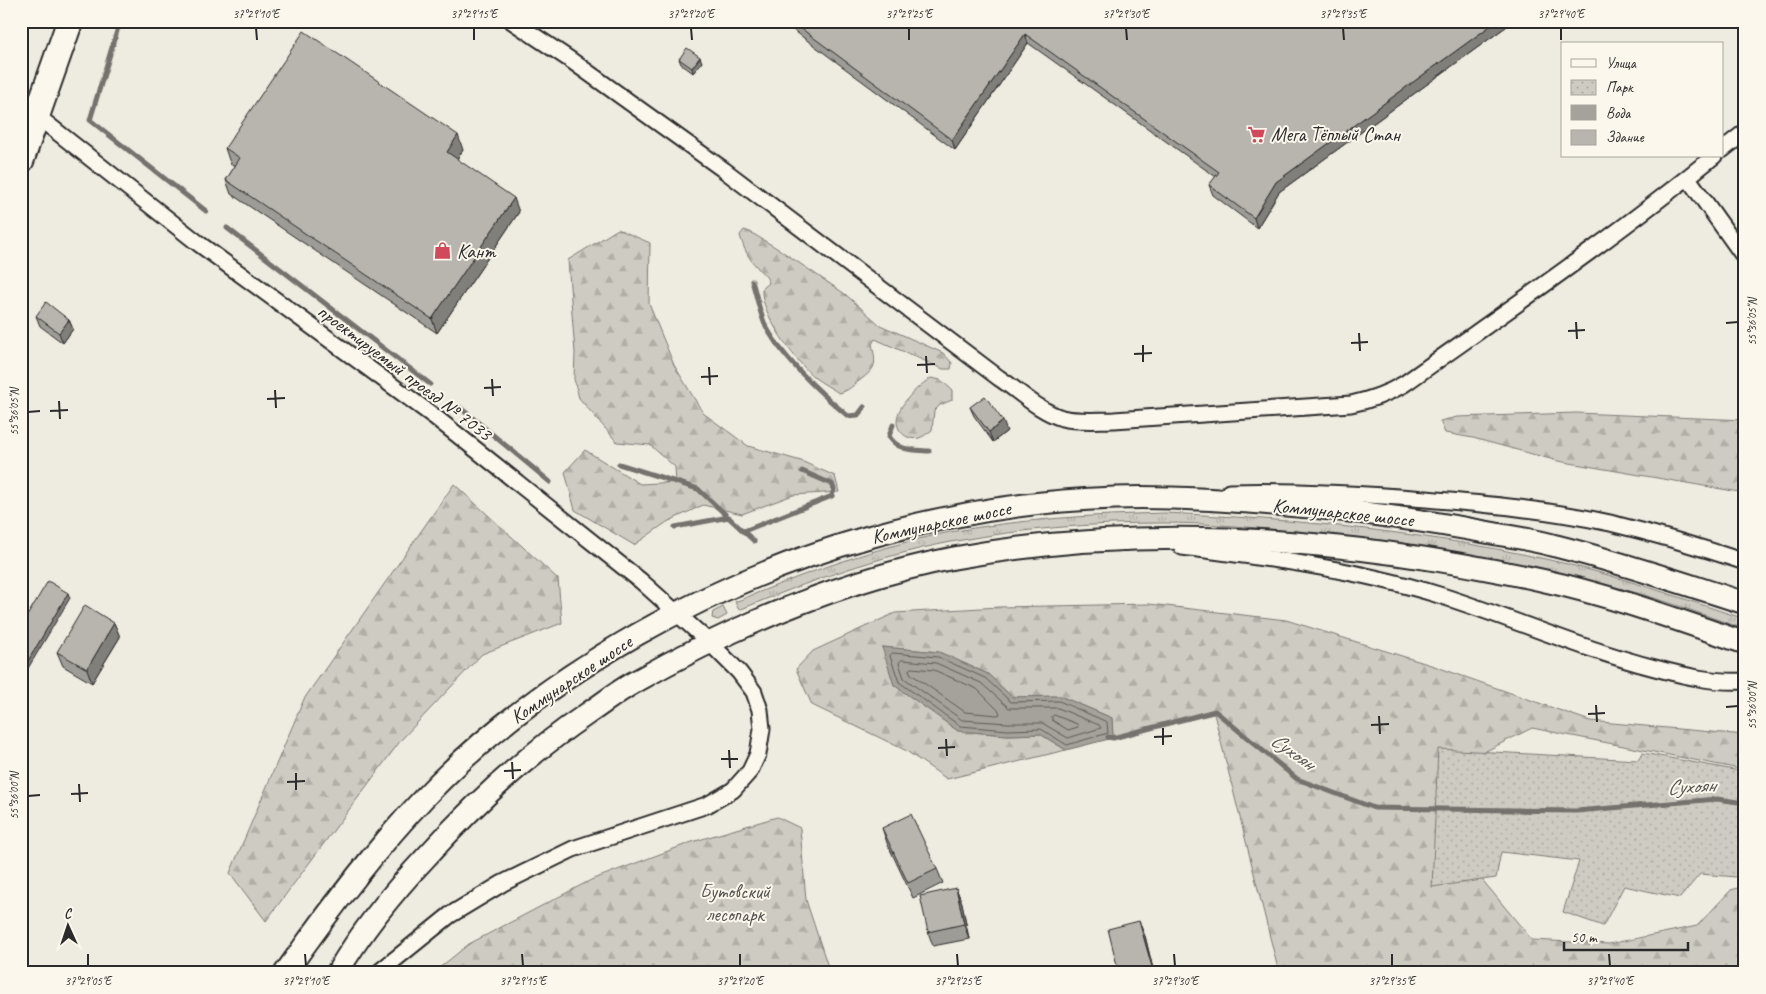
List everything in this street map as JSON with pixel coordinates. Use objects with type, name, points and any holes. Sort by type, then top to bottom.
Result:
[{"type":"highway","points":[[21,160],[70,21]]},
{"type":"main road","name":"Коммунарское шоссе","points":[[285,973],[333,904],[375,852],[425,796],[478,747],[537,698],[616,647],[675,612],[792,562],[874,535],[949,518],[1017,506],[1116,498],[1241,501],[1350,511],[1434,522],[1551,544],[1639,568],[1745,603]]},
{"type":"main road","name":"Коммунарское шоссе","points":[[337,973],[354,944],[406,879],[455,825],[503,779],[560,732],[635,682],[741,627],[805,601],[888,574],[952,559],[1079,541],[1235,539],[1348,548],[1431,559],[1545,581],[1637,607],[1745,642]]},
{"type":"street","points":[[512,21],[724,170],[999,378],[1043,409],[1063,418],[1114,420],[1351,404],[1376,398],[1404,384],[1598,246],[1712,158]]},
{"type":"street","points":[[524,21],[533,34]]},
{"type":"street","name":"проектируемый проезд № 7033","points":[[37,116],[198,243],[435,417],[641,581],[710,642],[739,672],[754,692],[760,710],[762,729],[758,754],[750,771],[733,790],[707,805],[573,849],[503,882],[450,916],[378,973]]},
{"type":"street","points":[[1724,148],[1745,132]]},
{"type":"street","points":[[1688,178],[1745,258]]},
{"type":"street","points":[[1116,498],[1265,491],[1376,496],[1517,508],[1608,523],[1694,545],[1745,562]]},
{"type":"street","points":[[1128,540],[1271,558],[1354,572],[1482,609],[1616,657],[1693,678],[1745,682]]},
{"type":"green space","points":[[618,229],[650,243],[649,304],[674,365],[703,413],[748,446],[801,461],[835,476],[839,492],[793,495],[742,514],[703,505],[667,522],[634,545],[575,510],[565,472],[585,450],[640,484],[676,482],[675,467],[650,445],[617,442],[579,398],[574,379],[575,353],[568,260]]},
{"type":"green space","points":[[744,230],[780,250],[845,294],[880,325],[943,353],[952,363],[951,369],[943,369],[875,339],[872,344],[874,366],[869,373],[845,391],[839,393],[815,378],[789,349],[767,311],[762,289],[769,283],[746,252],[740,235]]},
{"type":"green space","points":[[931,378],[941,380],[952,390],[952,400],[940,405],[934,411],[932,430],[919,438],[907,437],[897,425],[898,415],[910,396]]},
{"type":"green space","points":[[1576,413],[1745,420],[1745,493],[1558,461],[1473,438],[1445,433],[1440,421],[1457,417]]},
{"type":"green space","points":[[454,484],[558,579],[562,623],[482,654],[401,740],[266,921],[230,873],[304,699]]},
{"type":"green space","points":[[1165,513],[1260,519],[1401,533],[1541,558],[1619,578],[1745,619],[1745,629],[1637,593],[1552,571],[1466,553],[1335,535],[1178,523],[1109,524],[1056,528],[951,542],[870,562],[739,610],[735,602],[868,553],[950,532],[1057,518]]},
{"type":"green space","points":[[1149,604],[1286,620],[1434,666],[1590,721],[1745,735],[1745,770],[1532,728],[1470,759],[1470,865],[1532,940],[1609,944],[1697,926],[1731,890],[1745,886],[1745,973],[1279,973],[1214,714],[1113,738],[1112,718],[1060,696],[1012,697],[988,674],[939,652],[883,647],[894,685],[958,731],[1008,735],[1040,734],[1066,750],[947,779],[905,750],[812,705],[796,669],[813,651],[895,613],[999,607]]},
{"type":"green space","points":[[723,607],[727,615],[718,620],[712,618],[713,612]]},
{"type":"green space","points":[[1438,749],[1638,760],[1643,753],[1745,772],[1745,852],[1737,877],[1700,874],[1680,898],[1624,886],[1603,926],[1563,912],[1579,861],[1501,852],[1496,878],[1432,887]]},
{"type":"green space","name":"Бутовский лесопарк","points":[[777,817],[800,828],[806,900],[830,973],[433,973],[469,944],[591,880],[692,842]]},
{"type":"water","points":[[882,647],[939,652],[988,674],[1012,697],[1060,696],[1112,718],[1113,738],[1066,750],[1040,734],[1008,735],[958,731],[894,685]]},
{"type":"building","name":"Мега Тёплый Cтан","points":[[791,21],[1497,21],[1276,182],[1254,218],[1209,185],[1219,172],[1025,34],[952,140]]},
{"type":"building","points":[[304,31],[458,135],[447,152],[514,198],[432,319],[226,180],[240,158],[225,148]]},
{"type":"building","points":[[687,48],[700,57],[692,68],[679,59]]},
{"type":"building","points":[[46,302],[69,320],[59,333],[36,316]]},
{"type":"building","points":[[985,396],[1003,421],[989,432],[970,407]]},
{"type":"building","points":[[48,581],[68,593],[22,671],[21,626]]},
{"type":"building","points":[[85,605],[114,623],[87,669],[57,652]]},
{"type":"building","points":[[911,814],[937,869],[908,883],[882,828]]},
{"type":"building","points":[[956,888],[964,924],[928,932],[920,896]]},
{"type":"building","points":[[1139,921],[1152,967],[1130,973],[1119,973],[1108,929]]},
{"type":"waterway","points":[[120,21],[90,120],[206,211]]},
{"type":"waterway","points":[[227,228],[430,384]]},
{"type":"waterway","points":[[752,281],[764,322],[771,335],[801,373],[848,416],[858,415],[864,407]]},
{"type":"waterway","points":[[458,406],[550,482]]},
{"type":"waterway","points":[[893,425],[889,436],[897,445],[906,449],[929,451]]},
{"type":"waterway","points":[[619,464],[698,489],[754,541]]},
{"type":"waterway","points":[[744,531],[832,496],[834,489],[832,484],[802,471]]},
{"type":"waterway","points":[[675,527],[729,517]]},
{"type":"waterway","name":"Сухоян","points":[[1108,737],[1113,738],[1215,711],[1297,779],[1374,808],[1576,811],[1717,799],[1745,803]]},
{"type":"place","name":"Мега Тёплый Cтан","points":[[1257,134]]},
{"type":"place","name":"Кант","points":[[443,251]]}]
